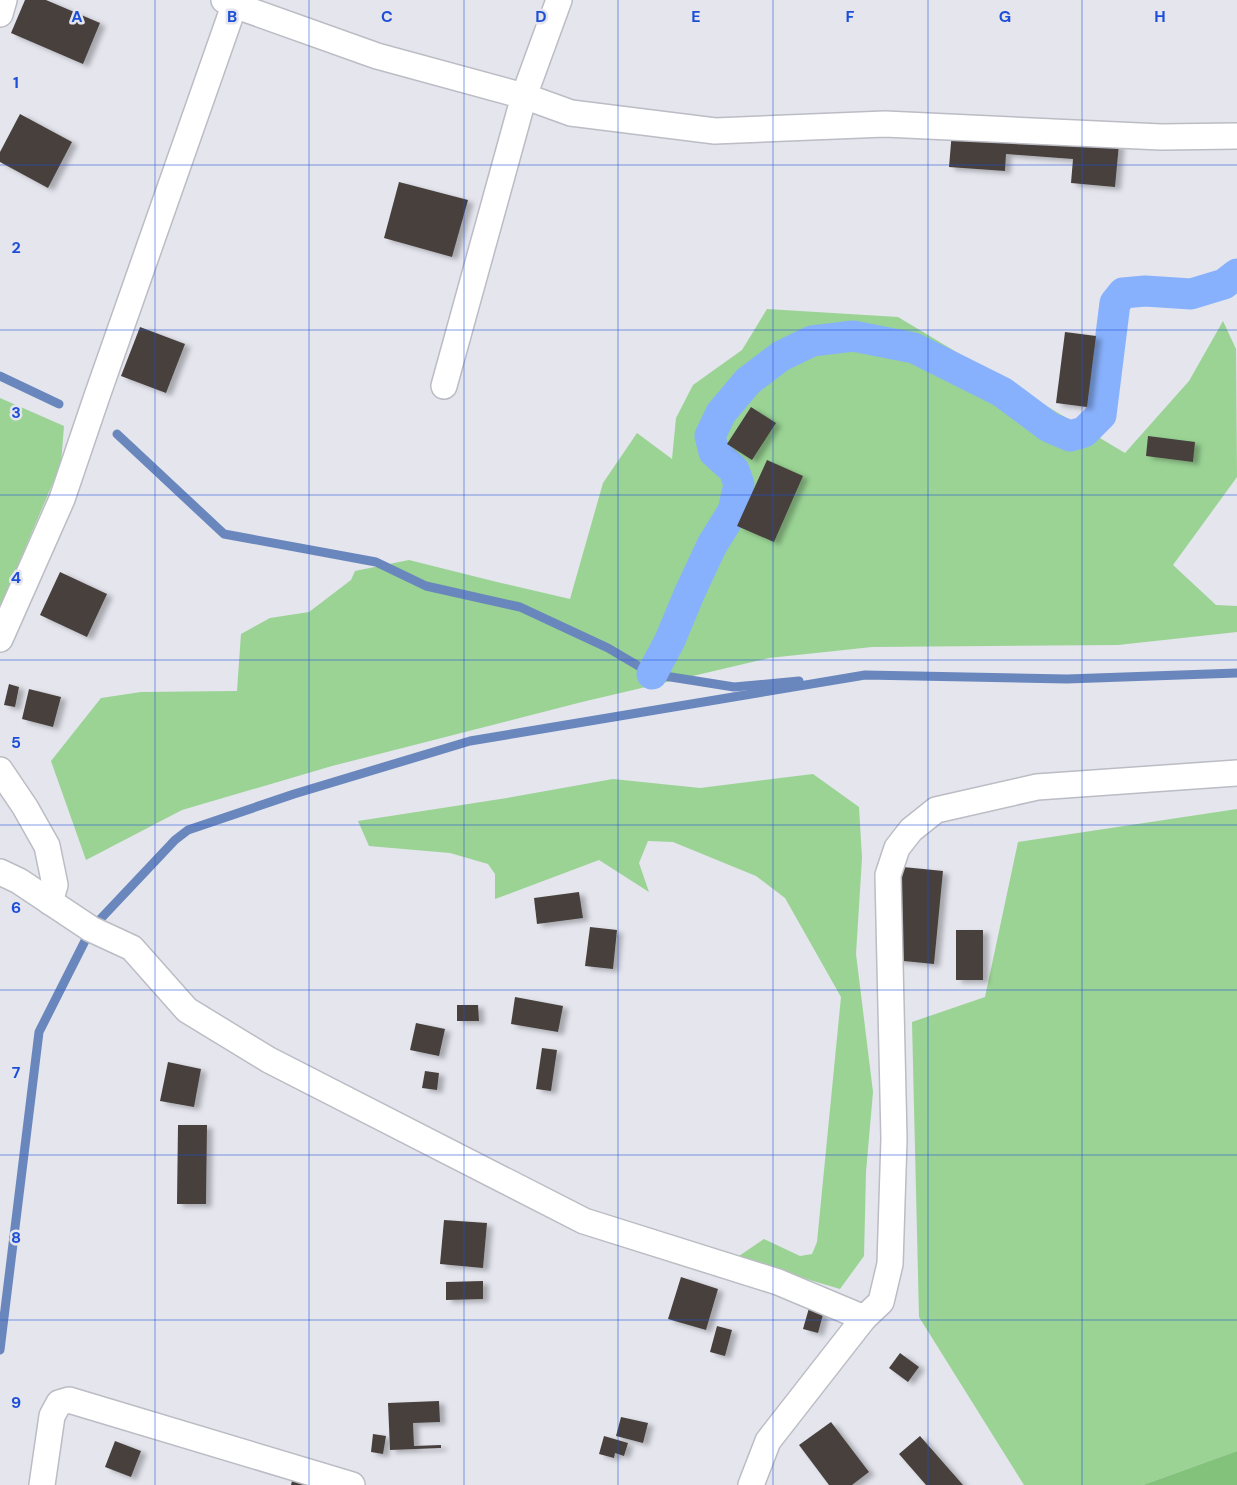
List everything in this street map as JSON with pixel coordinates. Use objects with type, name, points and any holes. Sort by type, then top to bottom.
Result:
[{"type":"street","points":[[0,14],[4,0]]},
{"type":"street","points":[[444,386],[524,96],[559,0]]},
{"type":"street","points":[[0,639],[62,499],[231,2],[377,56],[524,96],[571,113],[714,131],[885,124],[1161,137],[1237,136]]},
{"type":"street","points":[[0,770],[25,807],[47,846],[55,885],[50,902]]},
{"type":"street","points":[[751,1485],[768,1441],[864,1318],[881,1302],[890,1264],[894,1139],[888,875],[897,848],[910,830],[936,810],[1037,787],[1237,773]]},
{"type":"street","points":[[0,872],[19,882],[91,929],[132,948],[187,1010],[287,1069],[584,1220],[778,1282],[864,1318]]},
{"type":"street","points":[[42,1485],[52,1416],[59,1403],[69,1400],[352,1485]]},
{"type":"green space","points":[[767,309],[898,317],[1125,453],[1189,381],[1223,321],[1236,349],[1237,477],[1173,565],[1216,605],[1237,606],[1237,632],[1118,645],[872,647],[769,658],[582,702],[332,766],[182,810],[86,860],[51,761],[101,698],[141,692],[237,691],[241,634],[270,618],[309,612],[351,580],[355,571],[409,560],[570,599],[603,483],[637,433],[672,459],[676,418],[693,385],[742,350]]},
{"type":"green space","points":[[0,398],[64,426],[61,464],[0,607]]},
{"type":"green space","points":[[813,774],[859,807],[862,858],[856,954],[873,1092],[866,1172],[864,1256],[840,1289],[736,1258],[764,1239],[800,1256],[812,1254],[817,1242],[841,997],[785,898],[756,876],[673,842],[648,841],[639,863],[649,892],[599,860],[495,899],[495,874],[488,864],[450,853],[369,846],[358,821],[507,798],[613,779],[700,788]]},
{"type":"green space","points":[[1237,809],[1237,1451],[1143,1485],[1024,1485],[919,1317],[912,1022],[985,997],[1018,842]]},
{"type":"green space","points":[[1237,1451],[1237,1485],[1143,1485]]},
{"type":"building","points":[[25,0],[46,0],[100,23],[83,64],[11,33]]},
{"type":"building","points":[[20,114],[72,142],[48,188],[0,162],[0,152]]},
{"type":"building","points":[[952,131],[1119,144],[1115,187],[1071,183],[1073,159],[1006,154],[1005,171],[949,167]]},
{"type":"building","points":[[399,182],[468,200],[452,257],[384,238]]},
{"type":"building","points":[[140,327],[185,344],[166,393],[121,376]]},
{"type":"building","points":[[1065,332],[1096,336],[1087,407],[1056,403]]},
{"type":"building","points":[[751,407],[776,423],[752,460],[727,444]]},
{"type":"building","points":[[1148,436],[1195,442],[1193,462],[1146,456]]},
{"type":"building","points":[[767,460],[803,476],[774,542],[737,526]]},
{"type":"building","points":[[60,572],[107,594],[87,637],[40,615]]},
{"type":"building","points":[[9,684],[19,687],[15,707],[4,705]]},
{"type":"building","points":[[29,689],[61,697],[53,727],[22,719]]},
{"type":"building","points":[[903,867],[943,871],[934,964],[894,960]]},
{"type":"building","points":[[579,892],[583,918],[537,924],[534,898]]},
{"type":"building","points":[[590,927],[617,930],[613,969],[585,966]]},
{"type":"building","points":[[956,930],[983,930],[983,980],[956,980]]},
{"type":"building","points":[[515,997],[563,1006],[558,1032],[511,1024]]},
{"type":"building","points":[[457,1005],[478,1005],[479,1021],[457,1021]]},
{"type":"building","points":[[416,1023],[445,1029],[439,1056],[410,1050]]},
{"type":"building","points":[[542,1048],[557,1050],[551,1091],[536,1089]]},
{"type":"building","points":[[168,1062],[201,1069],[194,1107],[160,1101]]},
{"type":"building","points":[[425,1071],[439,1073],[437,1090],[422,1088]]},
{"type":"building","points":[[178,1125],[207,1125],[206,1204],[177,1204]]},
{"type":"building","points":[[444,1220],[487,1223],[483,1268],[440,1264]]},
{"type":"building","points":[[681,1277],[718,1289],[706,1330],[668,1319]]},
{"type":"building","points":[[483,1281],[483,1299],[446,1300],[446,1282]]},
{"type":"building","points":[[809,1308],[824,1311],[818,1333],[803,1329]]},
{"type":"building","points":[[717,1326],[732,1330],[725,1356],[710,1352]]},
{"type":"building","points":[[900,1353],[919,1367],[908,1382],[889,1368]]},
{"type":"building","points":[[439,1401],[440,1422],[413,1423],[414,1446],[441,1445],[441,1448],[390,1450],[388,1403]]},
{"type":"building","points":[[621,1417],[648,1423],[643,1443],[616,1436]]},
{"type":"building","points":[[831,1422],[869,1472],[852,1485],[829,1485],[799,1445]]},
{"type":"building","points":[[373,1434],[386,1436],[383,1454],[371,1452]]},
{"type":"building","points":[[604,1436],[628,1443],[624,1456],[615,1453],[614,1458],[599,1454]]},
{"type":"building","points":[[920,1436],[963,1485],[926,1485],[899,1454]]},
{"type":"building","points":[[115,1441],[141,1451],[131,1477],[105,1467]]},
{"type":"building","points":[[293,1477],[321,1485],[291,1485]]},
{"type":"waterway","points":[[652,674],[670,640],[712,545],[733,511],[739,484],[734,470],[714,452],[710,436],[721,413],[748,381],[781,356],[812,341],[853,336],[914,348],[1002,392],[1049,427],[1070,436],[1084,432],[1101,415],[1115,303],[1123,293],[1145,291],[1191,294],[1224,284],[1237,274]]},
{"type":"waterway","points":[[0,376],[59,404]]},
{"type":"waterway","points":[[117,434],[224,534],[376,562],[426,586],[520,607],[608,648],[652,674],[734,687],[799,681]]},
{"type":"waterway","points":[[0,1350],[39,1032],[91,929],[175,840],[188,830],[294,794],[470,741],[865,675],[1067,679],[1237,673]]}]
